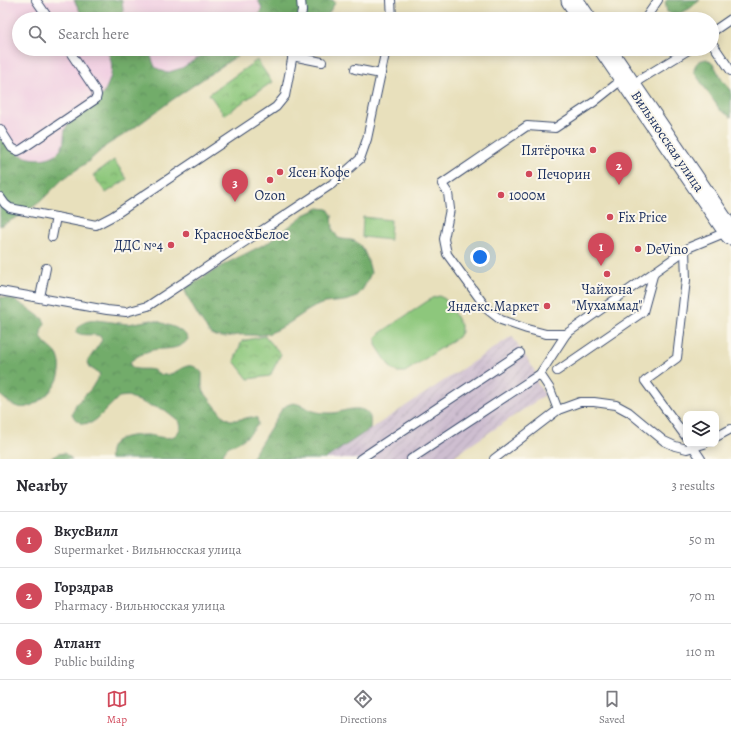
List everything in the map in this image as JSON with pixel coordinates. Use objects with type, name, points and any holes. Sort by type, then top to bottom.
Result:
[{"type":"street","points":[[572,0],[580,12]]},
{"type":"street","name":"Вильнюсская улица","points":[[614,56],[627,81],[730,232]]},
{"type":"lane","points":[[36,0],[44,12]]},
{"type":"lane","points":[[301,0],[302,12]]},
{"type":"lane","points":[[391,0],[392,12]]},
{"type":"lane","points":[[650,12],[658,0]]},
{"type":"lane","points":[[719,28],[731,20]]},
{"type":"lane","points":[[719,53],[731,71]]},
{"type":"lane","points":[[0,129],[12,148],[18,151],[96,99],[96,91],[73,56]]},
{"type":"lane","points":[[0,197],[10,208],[96,225],[113,216],[276,107],[285,96],[292,56]]},
{"type":"lane","points":[[303,56],[322,62]]},
{"type":"lane","points":[[0,291],[126,312],[148,306],[332,184],[360,159],[367,139],[385,56]]},
{"type":"lane","points":[[566,334],[546,334],[527,329],[501,320],[488,310],[447,254],[444,239],[450,209],[448,193],[442,184],[527,126],[555,128],[627,81],[679,56]]},
{"type":"lane","points":[[355,69],[381,74]]},
{"type":"lane","points":[[52,237],[56,217]]},
{"type":"lane","points":[[411,459],[540,374],[566,334],[685,250],[730,232]]},
{"type":"lane","points":[[683,433],[645,381],[676,358],[686,280],[685,250]]},
{"type":"lane","points":[[40,297],[46,268]]},
{"type":"lane","points":[[557,371],[643,312],[654,272]]},
{"type":"lane","points":[[360,459],[520,353]]},
{"type":"lane","points":[[540,374],[550,390],[558,410]]},
{"type":"lane","points":[[494,459],[558,410],[580,402],[616,405],[629,412],[664,441],[681,448],[687,449],[690,447]]},
{"type":"lane","points":[[719,436],[731,429]]},
{"type":"lane","points":[[693,447],[701,459]]},
{"type":"shaded area","points":[[0,0],[83,0],[91,12],[12,12],[12,56],[121,56],[146,93],[47,172],[0,146]]},
{"type":"shaded area","points":[[100,0],[277,0],[271,12],[108,12]]},
{"type":"shaded area","points":[[139,56],[214,56],[167,87]]},
{"type":"shaded area","points":[[512,336],[534,369],[537,383],[545,395],[450,459],[325,459]]},
{"type":"green space","points":[[74,0],[122,0],[123,12],[80,12]]},
{"type":"green space","points":[[258,0],[333,0],[335,3],[329,12],[261,12],[261,6]]},
{"type":"green space","points":[[667,0],[700,0],[689,9],[682,12],[667,12],[665,2]]},
{"type":"green space","points":[[109,56],[151,56],[155,67],[166,73],[182,68],[201,56],[237,56],[172,100],[130,131],[107,145],[89,161],[63,179],[41,201],[25,213],[0,226],[0,137],[15,151],[26,157],[37,159],[49,157],[59,152],[63,144],[65,130],[68,124],[79,113],[97,101],[106,89],[111,75],[111,61]]},
{"type":"green space","points":[[707,59],[714,65],[722,80],[731,90],[731,117],[720,110],[694,72],[695,66],[698,62]]},
{"type":"green space","points":[[257,60],[272,82],[224,115],[209,94]]},
{"type":"green space","points":[[114,160],[127,179],[106,193],[93,175]]},
{"type":"green space","points":[[319,208],[328,209],[332,215],[333,230],[338,238],[355,241],[364,251],[371,273],[359,294],[350,300],[329,302],[314,307],[270,333],[223,337],[213,335],[209,332],[184,289],[227,263],[269,242],[304,215]]},
{"type":"green space","points":[[363,217],[391,220],[390,240],[362,237]]},
{"type":"green space","points":[[439,296],[445,299],[461,325],[461,332],[458,337],[405,372],[397,372],[390,367],[376,345],[376,338],[380,333],[432,298]]},
{"type":"green space","points":[[0,297],[12,299],[43,319],[45,323],[41,330],[42,339],[56,353],[60,364],[58,379],[49,392],[37,402],[22,408],[7,401],[0,395]]},
{"type":"green space","points":[[96,320],[128,324],[152,320],[176,328],[185,334],[188,339],[185,343],[181,346],[152,350],[143,353],[130,362],[131,367],[153,370],[165,375],[188,366],[197,368],[202,373],[202,386],[204,392],[223,416],[230,420],[251,417],[257,418],[258,424],[247,437],[229,446],[225,450],[221,459],[110,459],[110,451],[112,446],[116,441],[122,438],[149,435],[168,438],[176,434],[181,426],[179,421],[165,410],[148,405],[128,396],[119,397],[91,423],[82,424],[75,419],[72,414],[76,404],[91,389],[100,374],[89,367],[87,362],[102,340],[100,336],[76,332],[84,323]]},
{"type":"green space","points":[[265,336],[281,354],[270,376],[248,379],[234,361],[242,341]]},
{"type":"green space","points":[[293,403],[320,413],[333,413],[353,409],[363,410],[367,412],[370,417],[370,429],[325,459],[251,459],[282,409]]},
{"type":"green space","points":[[64,453],[72,459],[49,459],[58,454]]},
{"type":"place","name":"Пятёрочка","points":[[593,150]]},
{"type":"place","name":"Ясен Кофе","points":[[280,172]]},
{"type":"place","name":"Печорин","points":[[529,174]]},
{"type":"place","name":"Ozon","points":[[270,180]]},
{"type":"place","name":"Горздрав","points":[[619,185]]},
{"type":"place","name":"1000м","points":[[501,195]]},
{"type":"place","name":"Атлант","points":[[235,202]]},
{"type":"place","name":"Fix Price","points":[[610,217]]},
{"type":"place","name":"Красное&Белое","points":[[186,234]]},
{"type":"place","name":"ДДС №4","points":[[171,245]]},
{"type":"place","name":"DeVino","points":[[638,249]]},
{"type":"place","name":"ВкусВилл","points":[[601,266]]},
{"type":"place","name":"Чайхона \"Мухаммад\"","points":[[607,274]]},
{"type":"place","name":"Яндекс.Маркет","points":[[547,306]]}]
